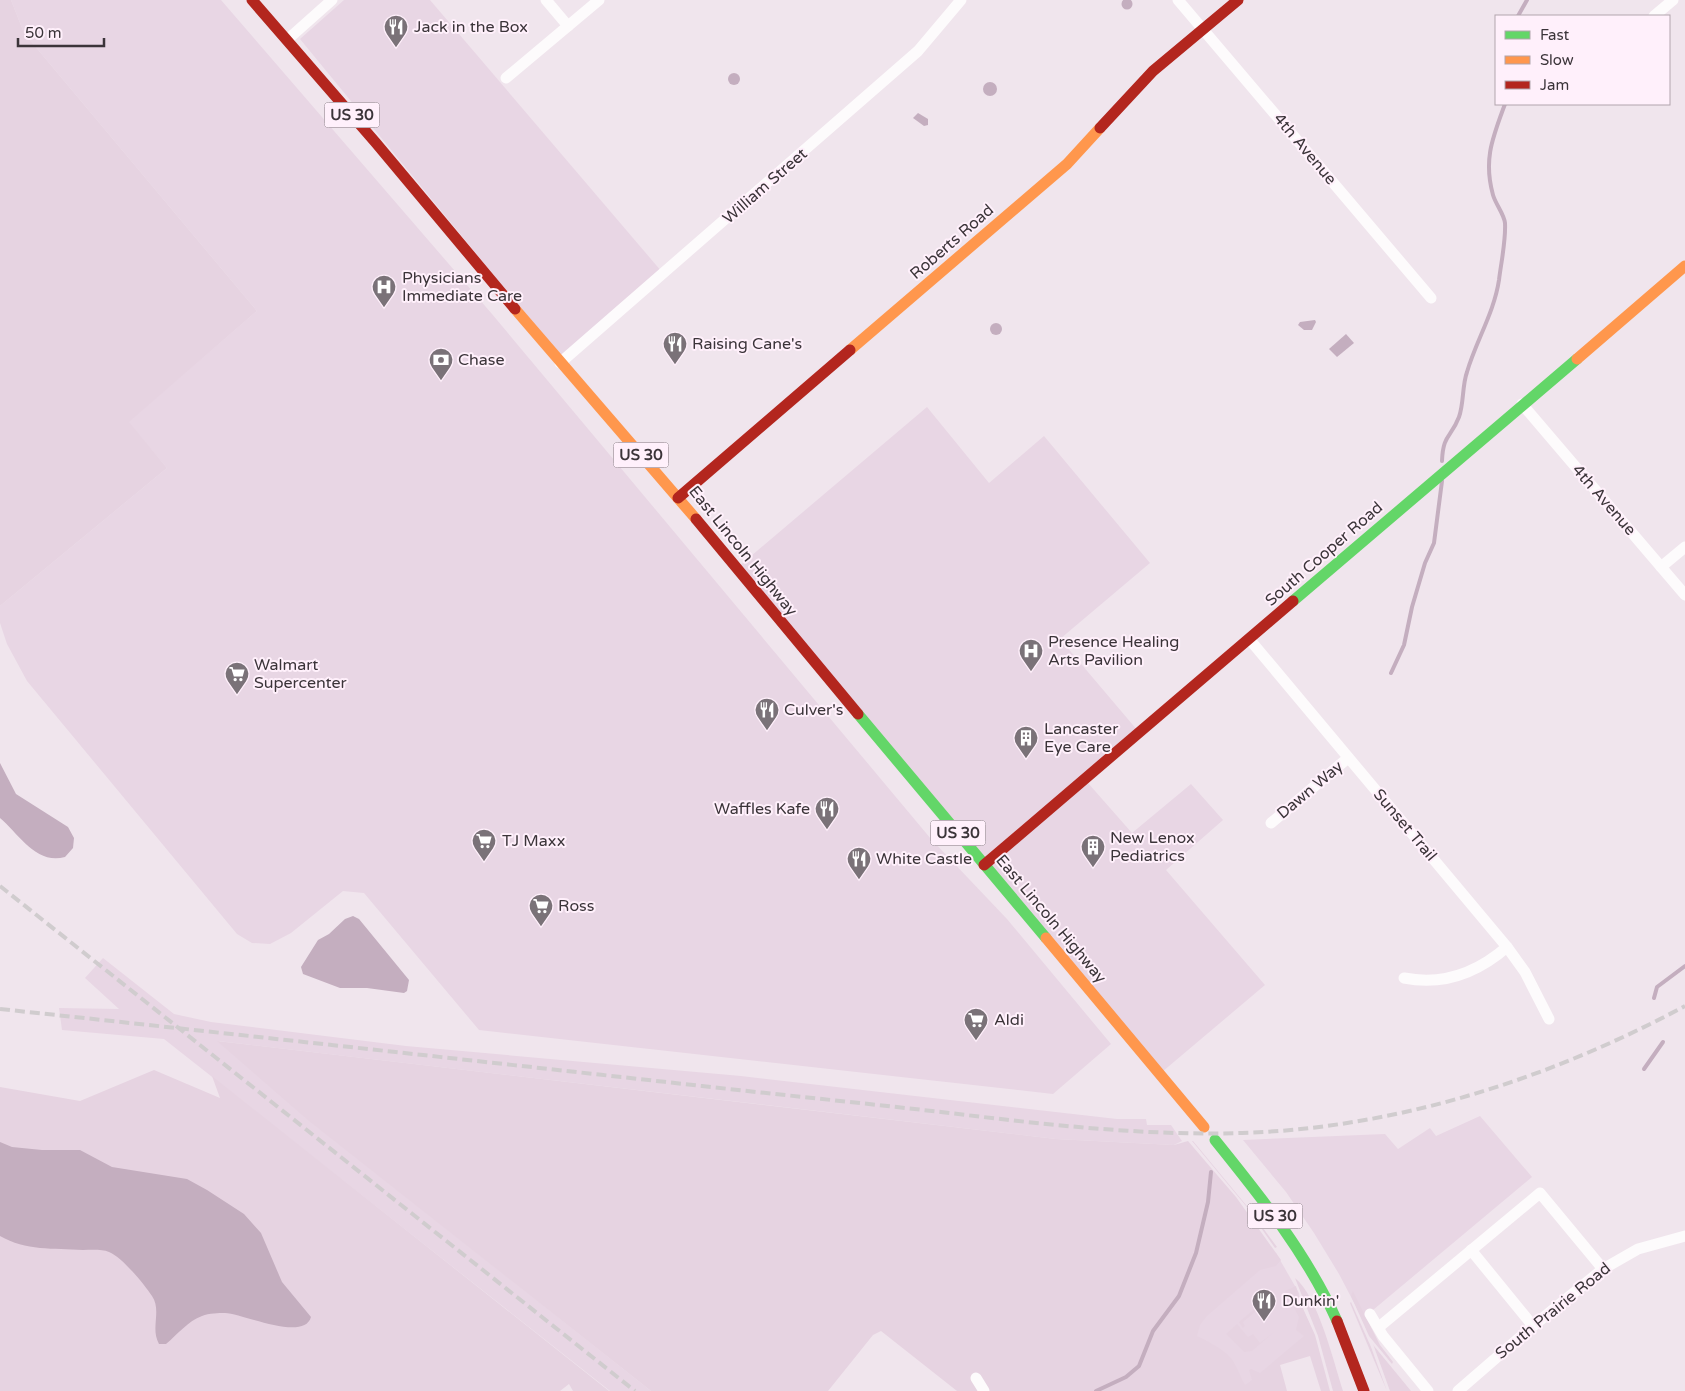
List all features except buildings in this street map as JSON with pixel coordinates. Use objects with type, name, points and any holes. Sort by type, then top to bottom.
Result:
[{"type":"main road","name":"East Lincoln Highway","points":[[252,0],[376,143],[560,363],[678,498],[1204,1127]]},
{"type":"main road","name":"Roberts Road","points":[[678,498],[1067,164],[1153,71],[1238,0]]},
{"type":"main road","name":"South Cooper Road","points":[[984,865],[1250,640],[1522,404],[1685,266]]},
{"type":"main road","name":"US 30","points":[[1215,1140],[1277,1218],[1319,1285],[1352,1356],[1364,1391]]},
{"type":"street","points":[[287,40],[332,0]]},
{"type":"street","points":[[546,0],[568,26]]},
{"type":"street","points":[[506,78],[599,0]]},
{"type":"street","name":"William Street","points":[[560,363],[918,51],[961,0]]},
{"type":"street","name":"4th Avenue","points":[[1178,0],[1431,298]]},
{"type":"street","points":[[1655,15],[1673,0]]},
{"type":"street","name":"4th Avenue","points":[[1522,404],[1685,595]]},
{"type":"street","points":[[1662,567],[1685,547]]},
{"type":"street","name":"Sunset Trail","points":[[1250,640],[1507,947],[1525,972],[1548,1019]]},
{"type":"street","name":"Dawn Way","points":[[1271,822],[1348,758]]},
{"type":"street","points":[[1404,978],[1424,982],[1464,975],[1488,964],[1507,947]]},
{"type":"street","points":[[1379,1327],[1540,1192],[1603,1269]]},
{"type":"street","name":"South Prairie Road","points":[[1458,1391],[1603,1269],[1638,1249],[1685,1236]]},
{"type":"street","points":[[1471,1250],[1533,1326]]},
{"type":"street","points":[[1370,1314],[1383,1336],[1428,1391]]},
{"type":"street","points":[[976,1378],[984,1391]]},
{"type":"shaded area","points":[[1125,-1],[1129,-1],[1132,2],[1131,8],[1127,10],[1121,4]]},
{"type":"shaded area","points":[[0,0],[11,0],[24,33],[257,311],[129,422],[167,468],[0,606]]},
{"type":"shaded area","points":[[11,0],[221,0],[492,314],[931,839],[1007,919],[1111,1044],[1053,1094],[479,1030],[364,893],[343,891],[291,933],[270,944],[252,943],[237,934],[27,681],[7,644],[0,623],[0,606],[167,468],[128,422],[257,311],[24,33]]},
{"type":"shaded area","points":[[344,0],[430,0],[662,272],[562,358],[300,39]]},
{"type":"shaded area","points":[[732,73],[736,73],[740,79],[736,85],[732,85],[728,81],[728,77]]},
{"type":"shaded area","points":[[990,82],[995,84],[997,89],[995,94],[990,96],[985,94],[983,89],[985,84]]},
{"type":"shaded area","points":[[918,113],[928,119],[928,125],[924,126],[913,118]]},
{"type":"shaded area","points":[[1315,320],[1316,322],[1312,330],[1304,330],[1298,325],[1300,322]]},
{"type":"shaded area","points":[[994,323],[998,323],[1002,329],[998,335],[994,335],[990,331],[990,327]]},
{"type":"shaded area","points":[[1346,334],[1354,343],[1337,357],[1329,349]]},
{"type":"shaded area","points":[[927,407],[989,483],[1044,436],[1150,563],[1060,639],[1138,731],[1088,783],[1132,833],[1191,784],[1223,820],[1166,870],[1265,985],[1162,1072],[738,567]]},
{"type":"shaded area","points":[[0,763],[16,794],[68,827],[74,838],[73,848],[65,857],[45,857],[29,846],[0,818]]},
{"type":"shaded area","points":[[353,916],[359,919],[409,980],[407,991],[404,993],[367,988],[340,988],[303,974],[301,967],[318,940],[329,934],[345,919]]},
{"type":"shaded area","points":[[103,958],[174,1014],[211,1022],[406,1046],[741,1076],[1117,1119],[1146,1119],[1147,1125],[1171,1125],[1182,1141],[1174,1145],[1056,1139],[218,1041],[308,1119],[651,1391],[610,1391],[164,1039],[62,1030],[59,1008],[119,1009],[85,978]]},
{"type":"shaded area","points":[[217,1041],[1056,1139],[1174,1145],[1188,1141],[1236,1197],[1281,1260],[1276,1266],[1260,1270],[1207,1316],[1200,1325],[1197,1336],[1219,1348],[1230,1357],[1245,1385],[1252,1380],[1249,1370],[1260,1373],[1304,1336],[1296,1330],[1299,1317],[1285,1291],[1296,1286],[1300,1302],[1315,1335],[1330,1391],[1321,1391],[1310,1356],[1280,1365],[1287,1391],[957,1391],[881,1331],[873,1335],[828,1391],[651,1391],[309,1121]]},
{"type":"shaded area","points":[[154,1070],[220,1098],[212,1076],[609,1391],[573,1391],[569,1384],[560,1391],[0,1391],[0,1087],[80,1101]]},
{"type":"shaded area","points":[[1480,1116],[1532,1177],[1373,1310],[1361,1316],[1339,1274],[1314,1233],[1286,1192],[1243,1140],[1385,1134],[1398,1149],[1430,1128],[1436,1136]]},
{"type":"shaded area","points":[[1192,1141],[1246,1205],[1277,1247],[1275,1248],[1246,1206]]},
{"type":"shaded area","points":[[0,1142],[12,1147],[42,1150],[80,1150],[112,1167],[187,1179],[207,1190],[244,1214],[261,1233],[282,1282],[311,1317],[306,1324],[297,1327],[286,1327],[234,1314],[208,1314],[192,1321],[166,1344],[159,1344],[156,1332],[155,1302],[144,1285],[120,1259],[106,1251],[50,1249],[20,1244],[0,1236]]},
{"type":"shaded area","points":[[1276,1253],[1299,1293],[1300,1302],[1313,1332],[1241,1391],[1186,1329]]},
{"type":"shaded area","points":[[1295,1278],[1311,1299],[1318,1314],[1343,1391],[1333,1391],[1318,1336]]},
{"type":"shaded area","points":[[1353,1291],[1380,1345],[1393,1362],[1392,1364],[1369,1336],[1351,1296]]},
{"type":"shaded area","points":[[1271,1295],[1270,1301],[1273,1299],[1275,1304],[1273,1306],[1268,1301],[1243,1322],[1245,1326],[1243,1328],[1239,1322]]},
{"type":"shaded area","points":[[1350,1303],[1371,1347],[1387,1391]]},
{"type":"shaded area","points":[[1237,1324],[1248,1337],[1253,1334],[1260,1343],[1274,1332],[1252,1351],[1244,1352],[1226,1334]]},
{"type":"shaded area","points":[[1373,1344],[1374,1346],[1411,1391],[1390,1391]]},
{"type":"waterway","points":[[1519,15],[1527,0]]},
{"type":"waterway","points":[[1442,461],[1444,446],[1459,417],[1465,377],[1497,292],[1505,223],[1493,195],[1490,182],[1489,159],[1493,138],[1505,105]]},
{"type":"waterway","points":[[1391,673],[1404,645],[1412,607],[1425,563],[1434,543],[1442,481]]},
{"type":"waterway","points":[[1654,998],[1657,987],[1685,966]]},
{"type":"waterway","points":[[1644,1069],[1663,1042]]},
{"type":"waterway","points":[[1096,1391],[1126,1377],[1139,1366],[1153,1331],[1179,1296],[1196,1253],[1208,1202],[1211,1172]]},
{"type":"railway","points":[[0,886],[635,1391]]},
{"type":"railway","points":[[0,1009],[1054,1125],[1166,1133],[1242,1133],[1300,1129],[1357,1121],[1414,1110],[1471,1095],[1526,1077],[1580,1056],[1685,1006]]},
{"type":"traffic: fast","points":[[1293,601],[1577,359]]},
{"type":"traffic: fast","points":[[858,714],[1046,938]]},
{"type":"traffic: fast","points":[[1215,1140],[1266,1205],[1297,1249],[1312,1272],[1337,1321]]},
{"type":"traffic: slow","points":[[850,350],[1067,164],[1100,128]]},
{"type":"traffic: slow","points":[[1577,359],[1685,266]]},
{"type":"traffic: slow","points":[[515,309],[696,519]]},
{"type":"traffic: slow","points":[[1046,938],[1204,1127]]},
{"type":"traffic: jam","points":[[252,0],[376,143],[515,309]]},
{"type":"traffic: jam","points":[[1100,128],[1153,71],[1238,0]]},
{"type":"traffic: jam","points":[[678,498],[850,350]]},
{"type":"traffic: jam","points":[[696,519],[858,714]]},
{"type":"traffic: jam","points":[[984,865],[1293,601]]},
{"type":"traffic: jam","points":[[1337,1321],[1364,1391]]},
{"type":"place","name":"Jack in the Box","points":[[396,48]]},
{"type":"place","name":"Physicians Immediate Care","points":[[384,308]]},
{"type":"place","name":"Raising Cane's","points":[[675,365]]},
{"type":"place","name":"Chase","points":[[441,381]]},
{"type":"place","name":"Presence Healing Arts Pavilion","points":[[1031,672]]},
{"type":"place","name":"Walmart Supercenter","points":[[237,695]]},
{"type":"place","name":"Culver's","points":[[767,731]]},
{"type":"place","name":"Lancaster Eye Care","points":[[1026,759]]},
{"type":"place","name":"Waffles Kafe","points":[[827,830]]},
{"type":"place","name":"TJ Maxx","points":[[484,862]]},
{"type":"place","name":"New Lenox Pediatrics","points":[[1093,868]]},
{"type":"place","name":"White Castle","points":[[859,880]]},
{"type":"place","name":"Ross","points":[[541,927]]},
{"type":"place","name":"Aldi","points":[[976,1041]]},
{"type":"place","name":"Dunkin'","points":[[1264,1322]]}]
